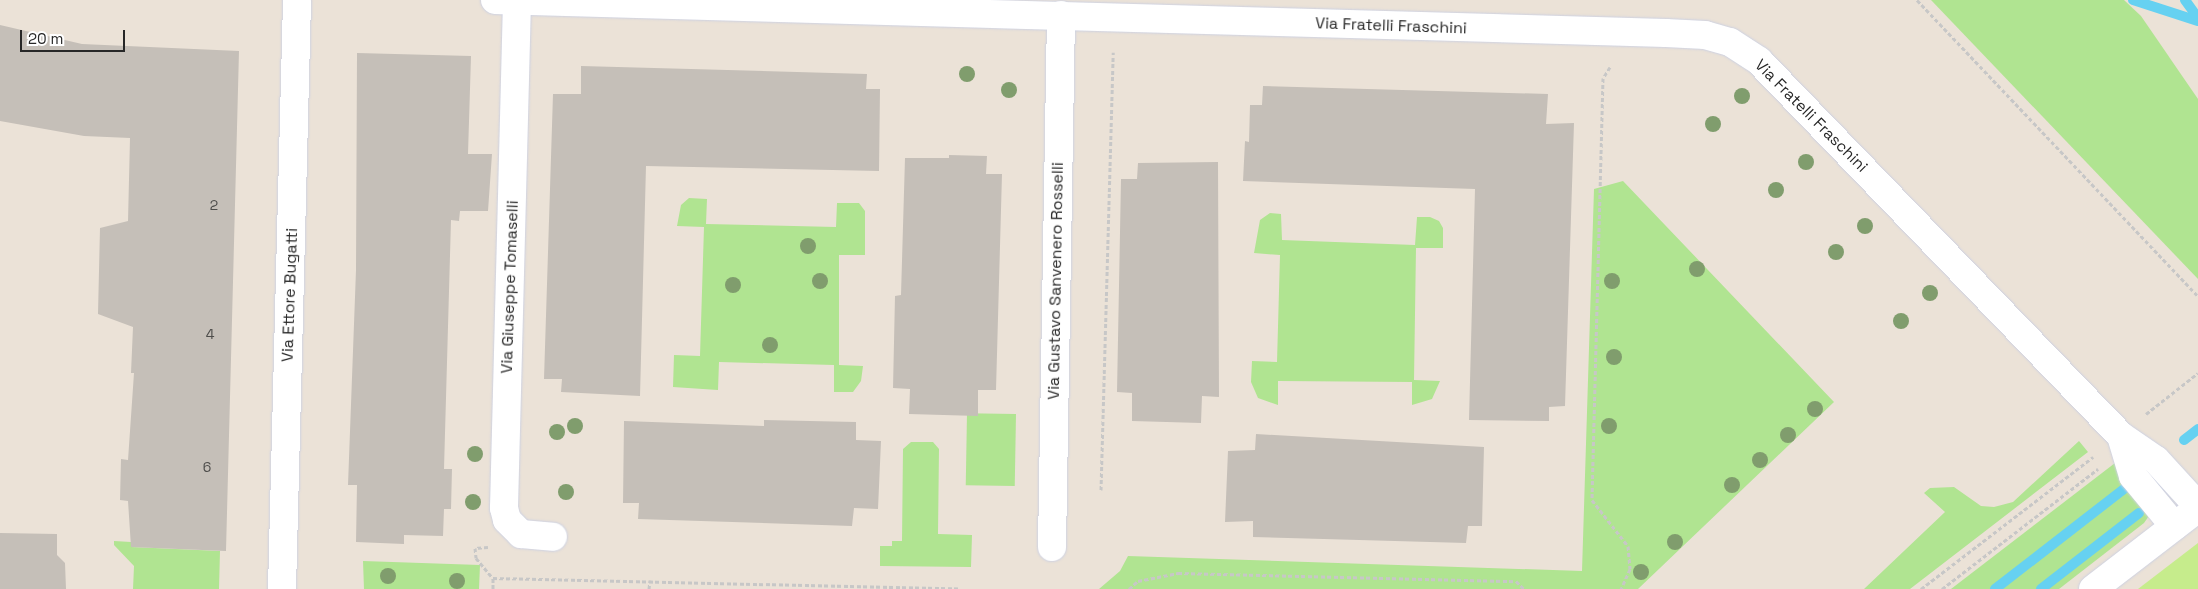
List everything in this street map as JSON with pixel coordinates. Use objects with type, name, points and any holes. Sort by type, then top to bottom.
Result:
[{"type":"street","name":"Via Ettore Bugatti","points":[[282,589],[297,0]]},
{"type":"street","name":"Via Fratelli Fraschini","points":[[506,0],[1666,33],[1705,35],[1730,42],[1759,61],[2130,427],[2156,460],[2198,507]]},
{"type":"street","name":"Via Giuseppe Tomaselli","points":[[506,0],[504,508],[507,520],[521,534],[553,537]]},
{"type":"street","name":"Via Gustavo Sanvenero Rosselli","points":[[1052,547],[1062,15]]},
{"type":"street","name":"Via Fratelli Fraschini","points":[[2130,427],[2133,476],[2174,526]]},
{"type":"street","points":[[2093,589],[2198,507]]},
{"type":"path","points":[[1918,0],[2198,296]]},
{"type":"path","points":[[1101,490],[1113,52]]},
{"type":"path","points":[[1610,68],[1603,78],[1592,500],[1628,546],[1630,569],[1621,589]]},
{"type":"path","points":[[2130,427],[2198,374]]},
{"type":"path","points":[[1921,589],[2088,458],[2098,456]]},
{"type":"path","points":[[1942,589],[2103,465]]},
{"type":"path","points":[[476,548],[476,558],[493,578],[493,589]]},
{"type":"path","points":[[1129,589],[1138,581],[1178,573],[1516,580],[1524,589]]},
{"type":"path","points":[[493,578],[815,583],[961,589]]},
{"type":"path","points":[[649,589],[650,580]]},
{"type":"path","points":[[815,583],[815,589]]},
{"type":"green space","points":[[1931,0],[2124,0],[2141,16],[2198,99],[2198,279]]},
{"type":"green space","points":[[1623,181],[1834,402],[1638,589],[1099,589],[1120,571],[1128,556],[1582,571],[1594,189]]},
{"type":"green space","points":[[689,198],[707,199],[706,224],[836,227],[837,203],[859,203],[865,211],[865,255],[839,255],[839,365],[863,366],[861,381],[853,392],[834,392],[834,365],[719,362],[718,390],[673,387],[674,355],[700,356],[704,227],[677,226],[681,205]]},
{"type":"green space","points":[[1270,213],[1281,214],[1282,240],[1415,245],[1417,217],[1430,217],[1439,221],[1443,228],[1443,248],[1416,248],[1414,380],[1440,381],[1432,399],[1412,405],[1412,382],[1278,381],[1278,405],[1258,398],[1251,382],[1252,361],[1277,362],[1280,255],[1254,253],[1260,220]]},
{"type":"green space","points":[[967,413],[1016,414],[1015,486],[966,485]]},
{"type":"green space","points":[[2079,441],[2088,452],[1910,589],[1864,589],[1945,512],[1924,493],[1930,488],[1954,487],[1981,506],[1994,507],[2013,502]]},
{"type":"green space","points":[[911,442],[933,442],[939,449],[938,534],[972,535],[971,567],[880,566],[880,546],[892,546],[892,541],[902,541],[903,449]]},
{"type":"green space","points":[[2115,463],[2151,513],[2144,523],[2059,589],[1951,589]]},
{"type":"green space","points":[[114,541],[131,542],[131,547],[220,551],[219,589],[133,589],[134,566],[114,545]]},
{"type":"green space","points":[[2198,543],[2198,589],[2138,589]]},
{"type":"green space","points":[[363,561],[480,565],[479,589],[364,589]]},
{"type":"building","points":[[0,25],[82,44],[239,51],[226,551],[131,547],[128,501],[120,500],[121,459],[128,460],[134,373],[131,373],[133,327],[98,314],[100,228],[128,221],[130,138],[84,136],[0,121]]},
{"type":"building","points":[[357,53],[471,56],[468,154],[492,154],[488,211],[460,211],[459,221],[451,220],[444,469],[452,469],[451,509],[444,509],[443,536],[404,535],[404,544],[356,542],[357,485],[348,485],[356,270]]},
{"type":"building","points":[[581,66],[867,74],[866,89],[880,89],[879,171],[646,166],[640,396],[561,392],[562,379],[544,379],[553,94],[581,94]]},
{"type":"building","points":[[1263,86],[1548,94],[1546,124],[1574,123],[1565,406],[1549,407],[1549,421],[1469,420],[1475,189],[1243,181],[1245,141],[1249,142],[1250,105],[1262,105]]},
{"type":"building","points":[[949,155],[987,156],[986,174],[1002,174],[996,390],[978,390],[978,416],[909,414],[910,389],[893,388],[895,296],[901,295],[905,158],[949,158]]},
{"type":"building","points":[[1218,162],[1219,397],[1202,396],[1201,423],[1132,421],[1132,393],[1117,392],[1121,179],[1137,179],[1138,163]]},
{"type":"building","points":[[764,420],[856,422],[856,440],[881,441],[878,509],[854,508],[852,526],[638,519],[639,503],[623,503],[624,421],[764,426]]},
{"type":"building","points":[[1256,434],[1484,447],[1482,526],[1468,526],[1466,543],[1253,537],[1253,521],[1225,522],[1228,451],[1255,450]]},
{"type":"building","points":[[0,533],[57,534],[57,555],[65,563],[66,589],[0,589]]},
{"type":"waterway","points":[[2133,0],[2198,21]]},
{"type":"waterway","points":[[2185,0],[2198,18]]},
{"type":"waterway","points":[[2184,440],[2198,429]]},
{"type":"waterway","points":[[1995,589],[2125,488]]},
{"type":"waterway","points":[[2041,589],[2139,513]]}]
